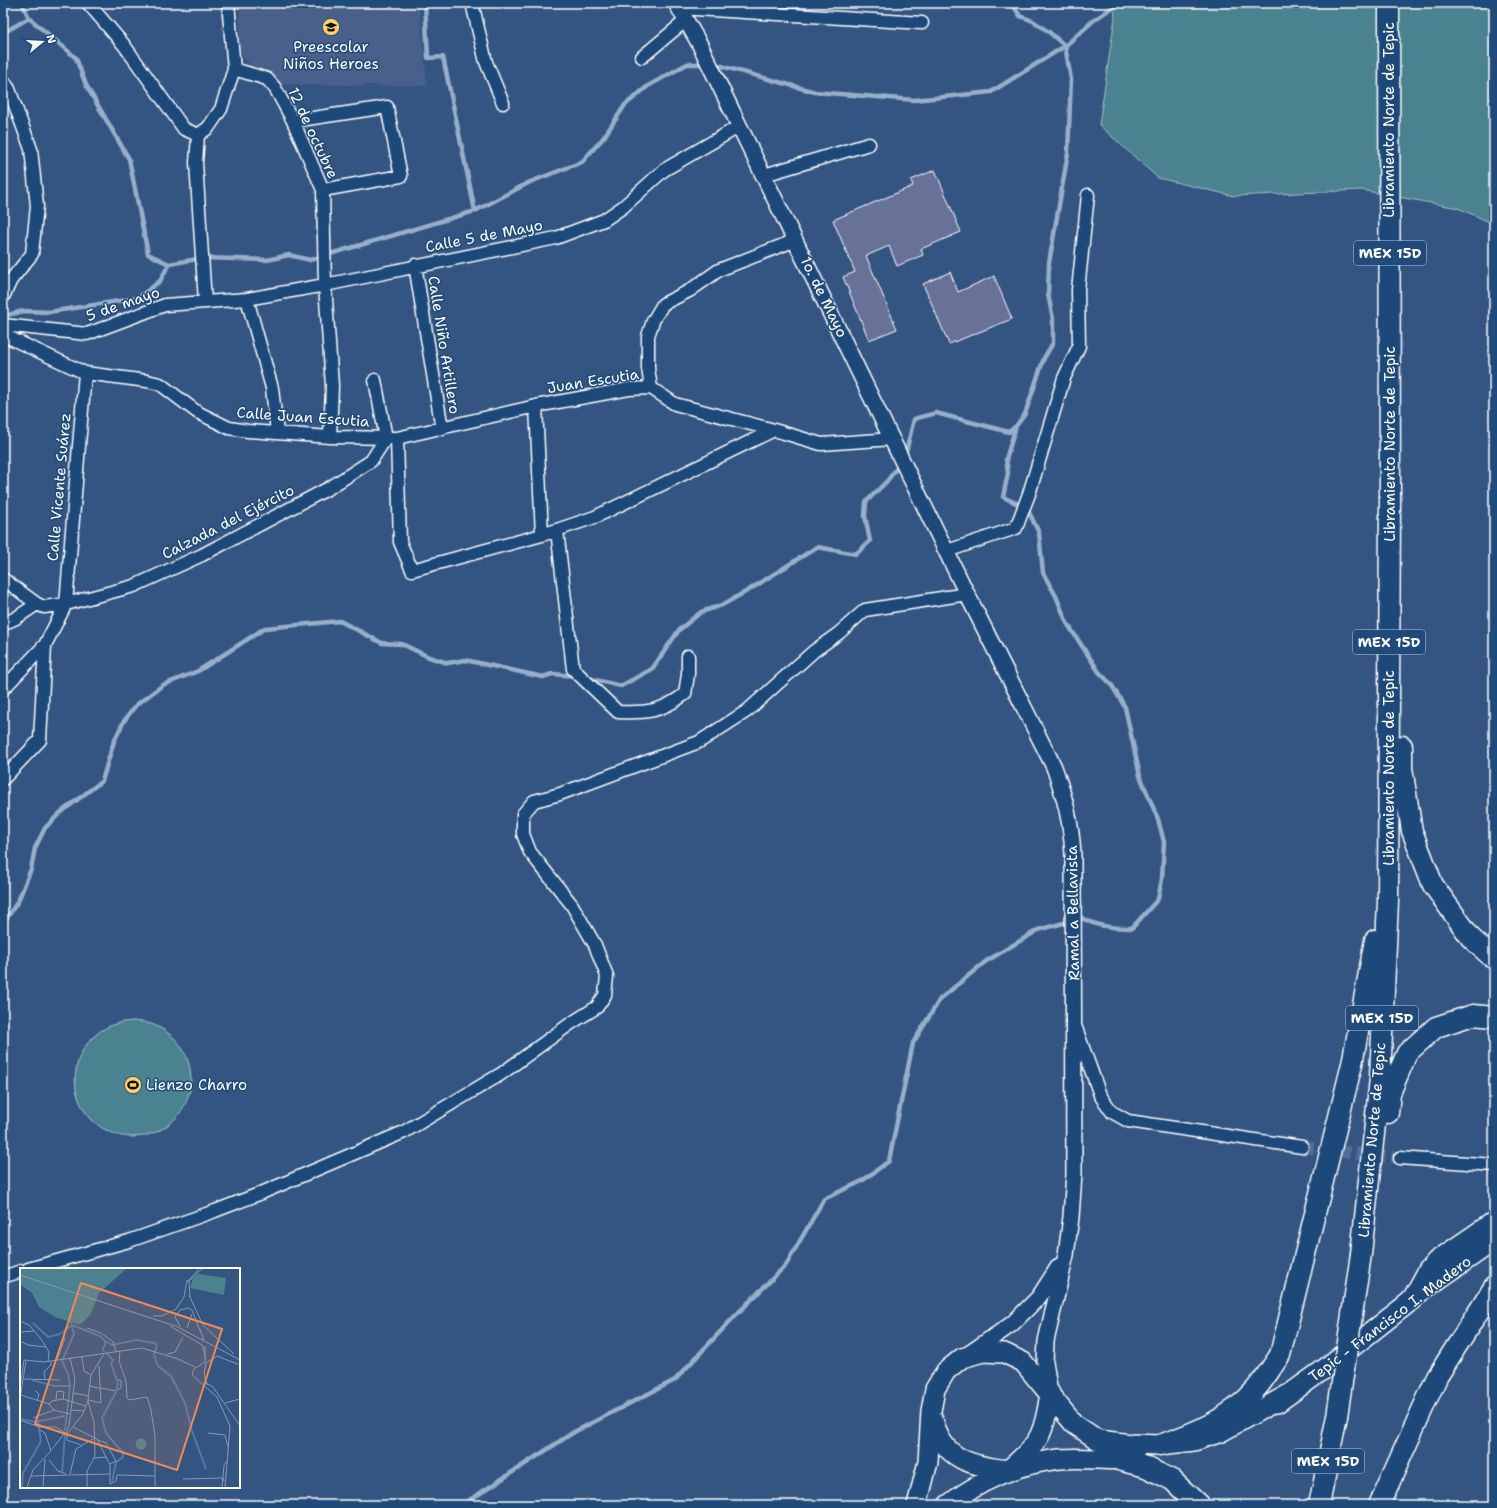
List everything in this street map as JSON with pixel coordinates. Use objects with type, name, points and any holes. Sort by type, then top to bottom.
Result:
[{"type":"highway","name":"Libramiento Norte de Tepic","points":[[1319,1505],[1337,1416],[1361,1254],[1380,1078],[1388,901],[1390,503],[1389,3]]},
{"type":"highway","points":[[1390,503],[1404,530],[1402,768],[1412,831],[1433,885],[1471,938],[1494,959]]},
{"type":"highway","points":[[1160,1445],[1190,1434],[1220,1420],[1254,1391],[1280,1355],[1352,1064],[1375,949],[1379,796],[1389,781]]},
{"type":"highway","points":[[1361,1254],[1377,1232],[1390,1093],[1407,1053],[1436,1027],[1474,1015],[1494,1017]]},
{"type":"highway","points":[[1412,1300],[1428,1271],[1437,1261],[1494,1222]]},
{"type":"highway","points":[[1380,1505],[1437,1377],[1494,1287]]},
{"type":"highway","points":[[1119,1460],[1146,1467],[1172,1480],[1199,1505]]},
{"type":"main road","name":"Tepic - Francisco I. Madero","points":[[948,1505],[980,1483],[1008,1470],[1060,1459],[1119,1460],[1163,1456],[1224,1439],[1258,1419],[1287,1395],[1323,1370],[1412,1300],[1494,1242]]},
{"type":"main road","name":"Tepic - Francisco I. Madero","points":[[917,1505],[928,1462],[931,1411],[935,1389],[946,1371],[962,1358],[983,1352],[1004,1353],[1023,1362],[1074,1424],[1098,1440],[1131,1444],[1160,1445],[1194,1441],[1221,1432],[1287,1395]]},
{"type":"main road","points":[[931,1411],[936,1432],[947,1450],[965,1462],[985,1468],[1008,1470],[1025,1455],[1039,1439],[1046,1419],[1050,1393]]},
{"type":"street","points":[[88,3],[124,45],[184,129],[198,135]]},
{"type":"street","points":[[198,135],[208,128],[221,109],[234,69],[228,3]]},
{"type":"street","points":[[472,3],[486,62],[503,103]]},
{"type":"street","points":[[642,58],[680,11],[922,23]]},
{"type":"street","name":"1o. de Mayo","points":[[680,11],[698,41],[737,119],[967,594]]},
{"type":"street","name":"12 de octubre","points":[[234,69],[266,79],[275,88],[293,121],[323,190],[325,285],[332,386],[330,437]]},
{"type":"street","points":[[3,80],[9,90],[31,149],[37,206],[32,254],[11,280],[3,297]]},
{"type":"street","points":[[293,121],[387,107],[401,176],[323,190]]},
{"type":"street","name":"Calle 5 de Mayo","points":[[205,302],[247,299],[325,285],[415,265],[556,238],[604,220],[664,170],[737,119]]},
{"type":"street","points":[[198,135],[196,163],[205,302]]},
{"type":"street","points":[[764,175],[869,144]]},
{"type":"street","points":[[947,551],[1016,528],[1030,494],[1064,378],[1079,346],[1078,290],[1088,195]]},
{"type":"street","points":[[651,388],[648,368],[648,336],[653,321],[663,304],[688,291],[719,270],[796,240]]},
{"type":"street","name":"Calle Niño Artillero","points":[[415,265],[442,429]]},
{"type":"street","points":[[247,299],[272,388],[277,432]]},
{"type":"street","name":"5 de mayo","points":[[3,325],[87,334],[165,305],[205,302]]},
{"type":"street","name":"Calle Juan Escutia","points":[[5,335],[85,373],[160,384],[198,412],[229,428],[330,437],[391,438]]},
{"type":"street","name":"Calle Vicente Suárez","points":[[66,604],[85,373]]},
{"type":"street","points":[[375,380],[391,438],[400,542],[412,570],[542,535],[595,517],[774,430]]},
{"type":"street","name":"Juan Escutia","points":[[391,438],[442,429],[536,406],[629,389],[651,388],[675,404],[821,444],[893,439]]},
{"type":"street","points":[[536,406],[542,535]]},
{"type":"street","name":"Calzada del Ejército","points":[[37,604],[44,606],[66,604],[134,586],[202,555],[329,488],[371,461],[391,438]]},
{"type":"street","points":[[557,530],[573,668],[618,712],[646,713],[671,705],[685,694],[688,674],[688,656]]},
{"type":"street","points":[[3,579],[37,604],[16,618],[3,624]]},
{"type":"street","points":[[32,1268],[129,1241],[215,1211],[404,1132],[501,1074],[570,1024],[597,1007],[605,995],[607,976],[595,945],[572,906],[530,852],[523,834],[523,814],[534,801],[560,794],[699,742],[747,711],[814,651],[839,633],[865,610],[967,594]]},
{"type":"street","name":"Ramal a Bellavista","points":[[967,594],[1054,767],[1064,794],[1071,824],[1074,901],[1074,1174],[1071,1217],[1066,1255],[1046,1341],[1045,1362],[1050,1393]]},
{"type":"street","points":[[3,689],[45,645],[66,604]]},
{"type":"street","points":[[3,779],[40,740],[45,645]]},
{"type":"street","points":[[1074,1021],[1100,1095],[1112,1112],[1128,1121],[1302,1147]]},
{"type":"street","points":[[1400,1158],[1494,1165]]},
{"type":"street","points":[[962,1358],[1012,1324],[1039,1297],[1066,1255]]},
{"type":"street","points":[[3,1277],[20,1271]]},
{"type":"shaded area","name":"Preescolar Niños Heroes","points":[[240,3],[419,3],[427,86],[263,84],[240,51]]},
{"type":"green space","points":[[1113,3],[1494,3],[1494,224],[1458,208],[1361,190],[1234,196],[1158,178],[1099,125],[1115,17]]},
{"type":"green space","name":"Lienzo Charro","points":[[133,1021],[144,1022],[155,1026],[174,1038],[186,1057],[190,1068],[190,1090],[186,1101],[174,1120],[155,1132],[144,1136],[133,1137],[122,1136],[111,1132],[92,1120],[80,1101],[76,1090],[75,1079],[76,1068],[80,1057],[92,1038],[111,1026],[122,1022]]},
{"type":"building","points":[[935,170],[961,232],[921,249],[923,255],[897,266],[889,246],[866,256],[897,329],[869,340],[843,277],[855,272],[833,220],[913,186],[911,180]]},
{"type":"building","points":[[950,272],[958,292],[994,276],[1012,319],[949,344],[923,284]]},
{"type":"waterway","points":[[22,3],[29,18],[76,58],[86,85],[129,159],[148,254],[169,264]]},
{"type":"waterway","points":[[425,3],[428,58],[443,57],[475,211]]},
{"type":"waterway","points":[[905,456],[914,419],[936,413],[1009,432],[1016,426],[1025,414],[1044,358],[1053,343],[1053,319],[1048,294],[1049,263],[1068,153],[1071,79],[1065,46],[1033,21],[1020,16],[1012,3]]},
{"type":"waterway","points":[[714,64],[815,92],[914,100],[991,92],[1065,46],[1094,20],[1116,5],[1166,3]]},
{"type":"waterway","points":[[3,33],[29,18]]},
{"type":"waterway","points":[[3,316],[24,311],[49,312],[138,298],[160,281],[169,264],[203,258],[267,260],[289,255],[310,260],[475,211],[530,182],[582,162],[604,137],[625,105],[648,86],[687,64],[707,64]]},
{"type":"waterway","points":[[462,1505],[574,1432],[675,1380],[734,1317],[786,1265],[824,1199],[862,1181],[889,1161],[913,1043],[940,999],[985,962],[1038,930],[1082,918],[1100,925],[1132,928],[1158,899],[1162,879],[1164,842],[1158,819],[1140,776],[1125,707],[1111,684],[1099,672],[1067,623],[1056,596],[1043,573],[1039,533],[1027,508],[1003,497],[1008,473],[1006,459],[1016,426]]},
{"type":"waterway","points":[[587,678],[621,686],[652,669],[679,630],[701,612],[722,605],[749,590],[817,547],[856,554],[870,541],[865,516],[866,502],[887,481],[900,464]]},
{"type":"waterway","points":[[3,924],[18,901],[31,869],[35,848],[45,828],[60,813],[102,781],[114,741],[124,721],[136,705],[163,685],[198,671],[265,628],[340,621],[382,643],[402,644],[429,657],[448,663],[465,660],[543,677],[552,674],[576,676]]},
{"type":"tunnel","points":[[1302,1147],[1400,1158]]},
{"type":"place","name":"Preescolar Niños Heroes","points":[[331,27]]},
{"type":"place","name":"Lienzo Charro","points":[[133,1085]]}]
